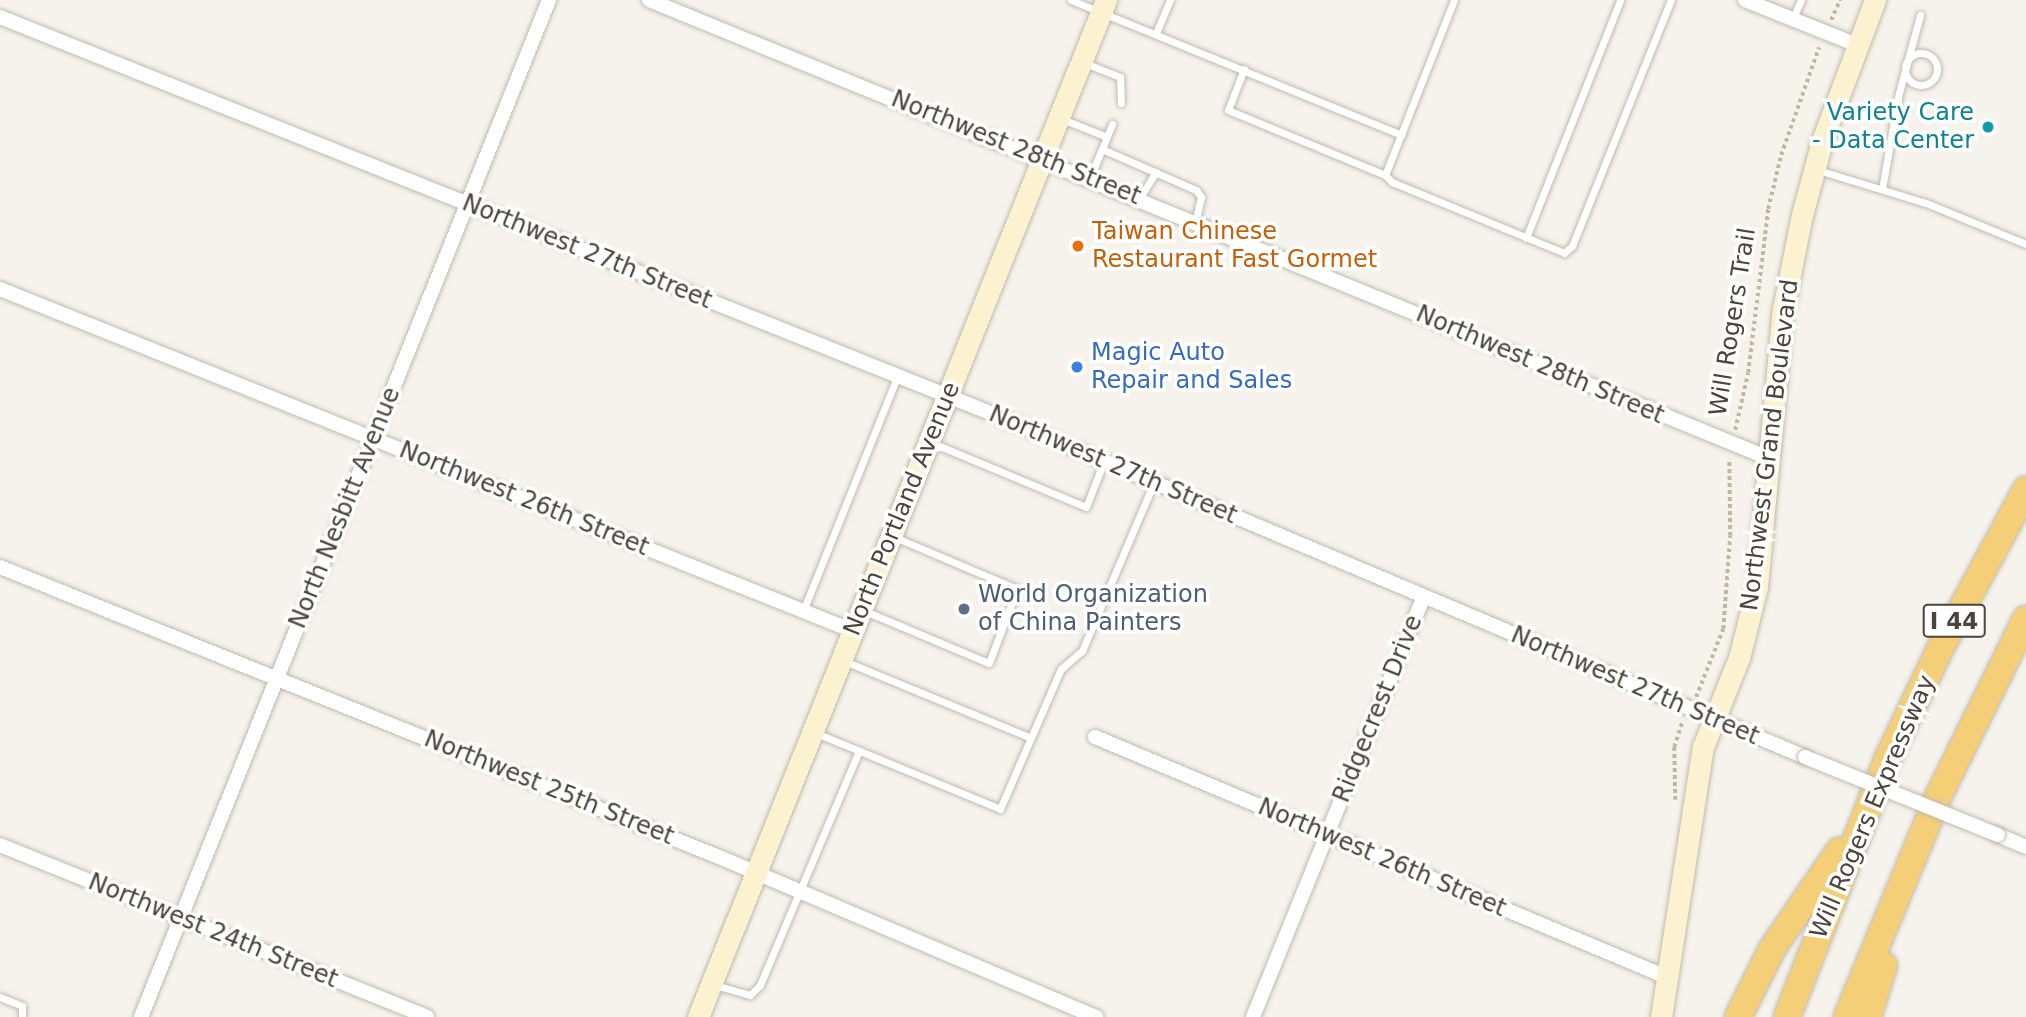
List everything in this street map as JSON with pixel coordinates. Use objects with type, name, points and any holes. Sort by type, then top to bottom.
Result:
[{"type":"highway","name":"Will Rogers Expressway","points":[[1787,1017],[1864,816],[1940,649],[2026,490]]},
{"type":"highway","name":"I 44","points":[[1847,1017],[1925,826],[2026,620]]},
{"type":"highway","points":[[1738,1017],[1772,949],[1864,816]]},
{"type":"highway","points":[[1868,1017],[1925,826]]},
{"type":"main road","name":"Northwest Grand Boulevard","points":[[1661,1017],[1703,747],[1712,719],[1739,658],[1757,587],[1783,309],[1814,169],[1855,44],[1875,0]]},
{"type":"main road","name":"North Portland Avenue","points":[[701,1016],[710,984],[1104,5]]},
{"type":"street","name":"North Nesbitt Avenue","points":[[141,1017],[549,0]]},
{"type":"street","name":"Northwest 28th Street","points":[[649,0],[1043,158],[1731,445],[1771,459]]},
{"type":"street","points":[[1745,0],[1855,44]]},
{"type":"street","name":"Northwest 27th Street","points":[[0,16],[947,396],[1712,719],[2026,847]]},
{"type":"street","name":"Northwest 26th Street","points":[[0,289],[853,631]]},
{"type":"street","name":"Northwest 25th Street","points":[[0,567],[755,873],[1096,1017]]},
{"type":"street","name":"Ridgecrest Drive","points":[[1252,1017],[1424,596]]},
{"type":"street","name":"Northwest 26th Street","points":[[1095,737],[1669,978]]},
{"type":"street","name":"Northwest 24th Street","points":[[0,845],[427,1017]]},
{"type":"lane","points":[[1071,0],[1104,5],[1156,33],[1401,135]]},
{"type":"lane","points":[[1156,33],[1170,0]]},
{"type":"lane","points":[[1385,175],[1454,0]]},
{"type":"lane","points":[[1526,238],[1620,0]]},
{"type":"lane","points":[[1244,69],[1228,110],[1385,175],[1392,183],[1564,253],[1572,246],[1671,0]]},
{"type":"lane","points":[[1792,19],[1801,0]]},
{"type":"lane","points":[[1882,189],[1906,65],[1920,15]]},
{"type":"lane","points":[[1915,54],[1929,55],[1936,73],[1930,82],[1920,85],[1910,80],[1906,65],[1915,54]]},
{"type":"lane","points":[[1082,61],[1120,77],[1121,103]]},
{"type":"lane","points":[[1059,118],[1107,137]]},
{"type":"lane","points":[[1090,178],[1112,124]]},
{"type":"lane","points":[[1102,149],[1196,190],[1201,197],[1195,222]]},
{"type":"lane","points":[[1814,169],[1882,189],[2026,244]]},
{"type":"lane","points":[[1139,198],[1156,172]]},
{"type":"lane","points":[[803,611],[897,377]]},
{"type":"lane","points":[[929,442],[1086,507],[1104,461]]},
{"type":"lane","points":[[813,732],[999,809],[1061,669],[1082,651],[1154,482]]},
{"type":"lane","points":[[862,610],[989,663],[1017,589],[891,536]]},
{"type":"lane","points":[[842,660],[1031,738]]},
{"type":"lane","points":[[710,984],[750,995],[760,985],[859,751]]},
{"type":"lane","points":[[0,998],[22,1006],[22,1017]]},
{"type":"path","points":[[1834,15],[1840,0]]},
{"type":"path","name":"Will Rogers Trail","points":[[1700,688],[1723,629],[1731,445],[1748,373],[1768,209],[1781,155],[1819,47]]},
{"type":"place","name":"Variety Care - Data Center","points":[[1988,127]]},
{"type":"place","name":"Taiwan Chinese Restaurant Fast Gormet","points":[[1078,246]]},
{"type":"place","name":"Magic Auto Repair and Sales","points":[[1077,367]]},
{"type":"place","name":"World Organization of China Painters","points":[[964,609]]}]
